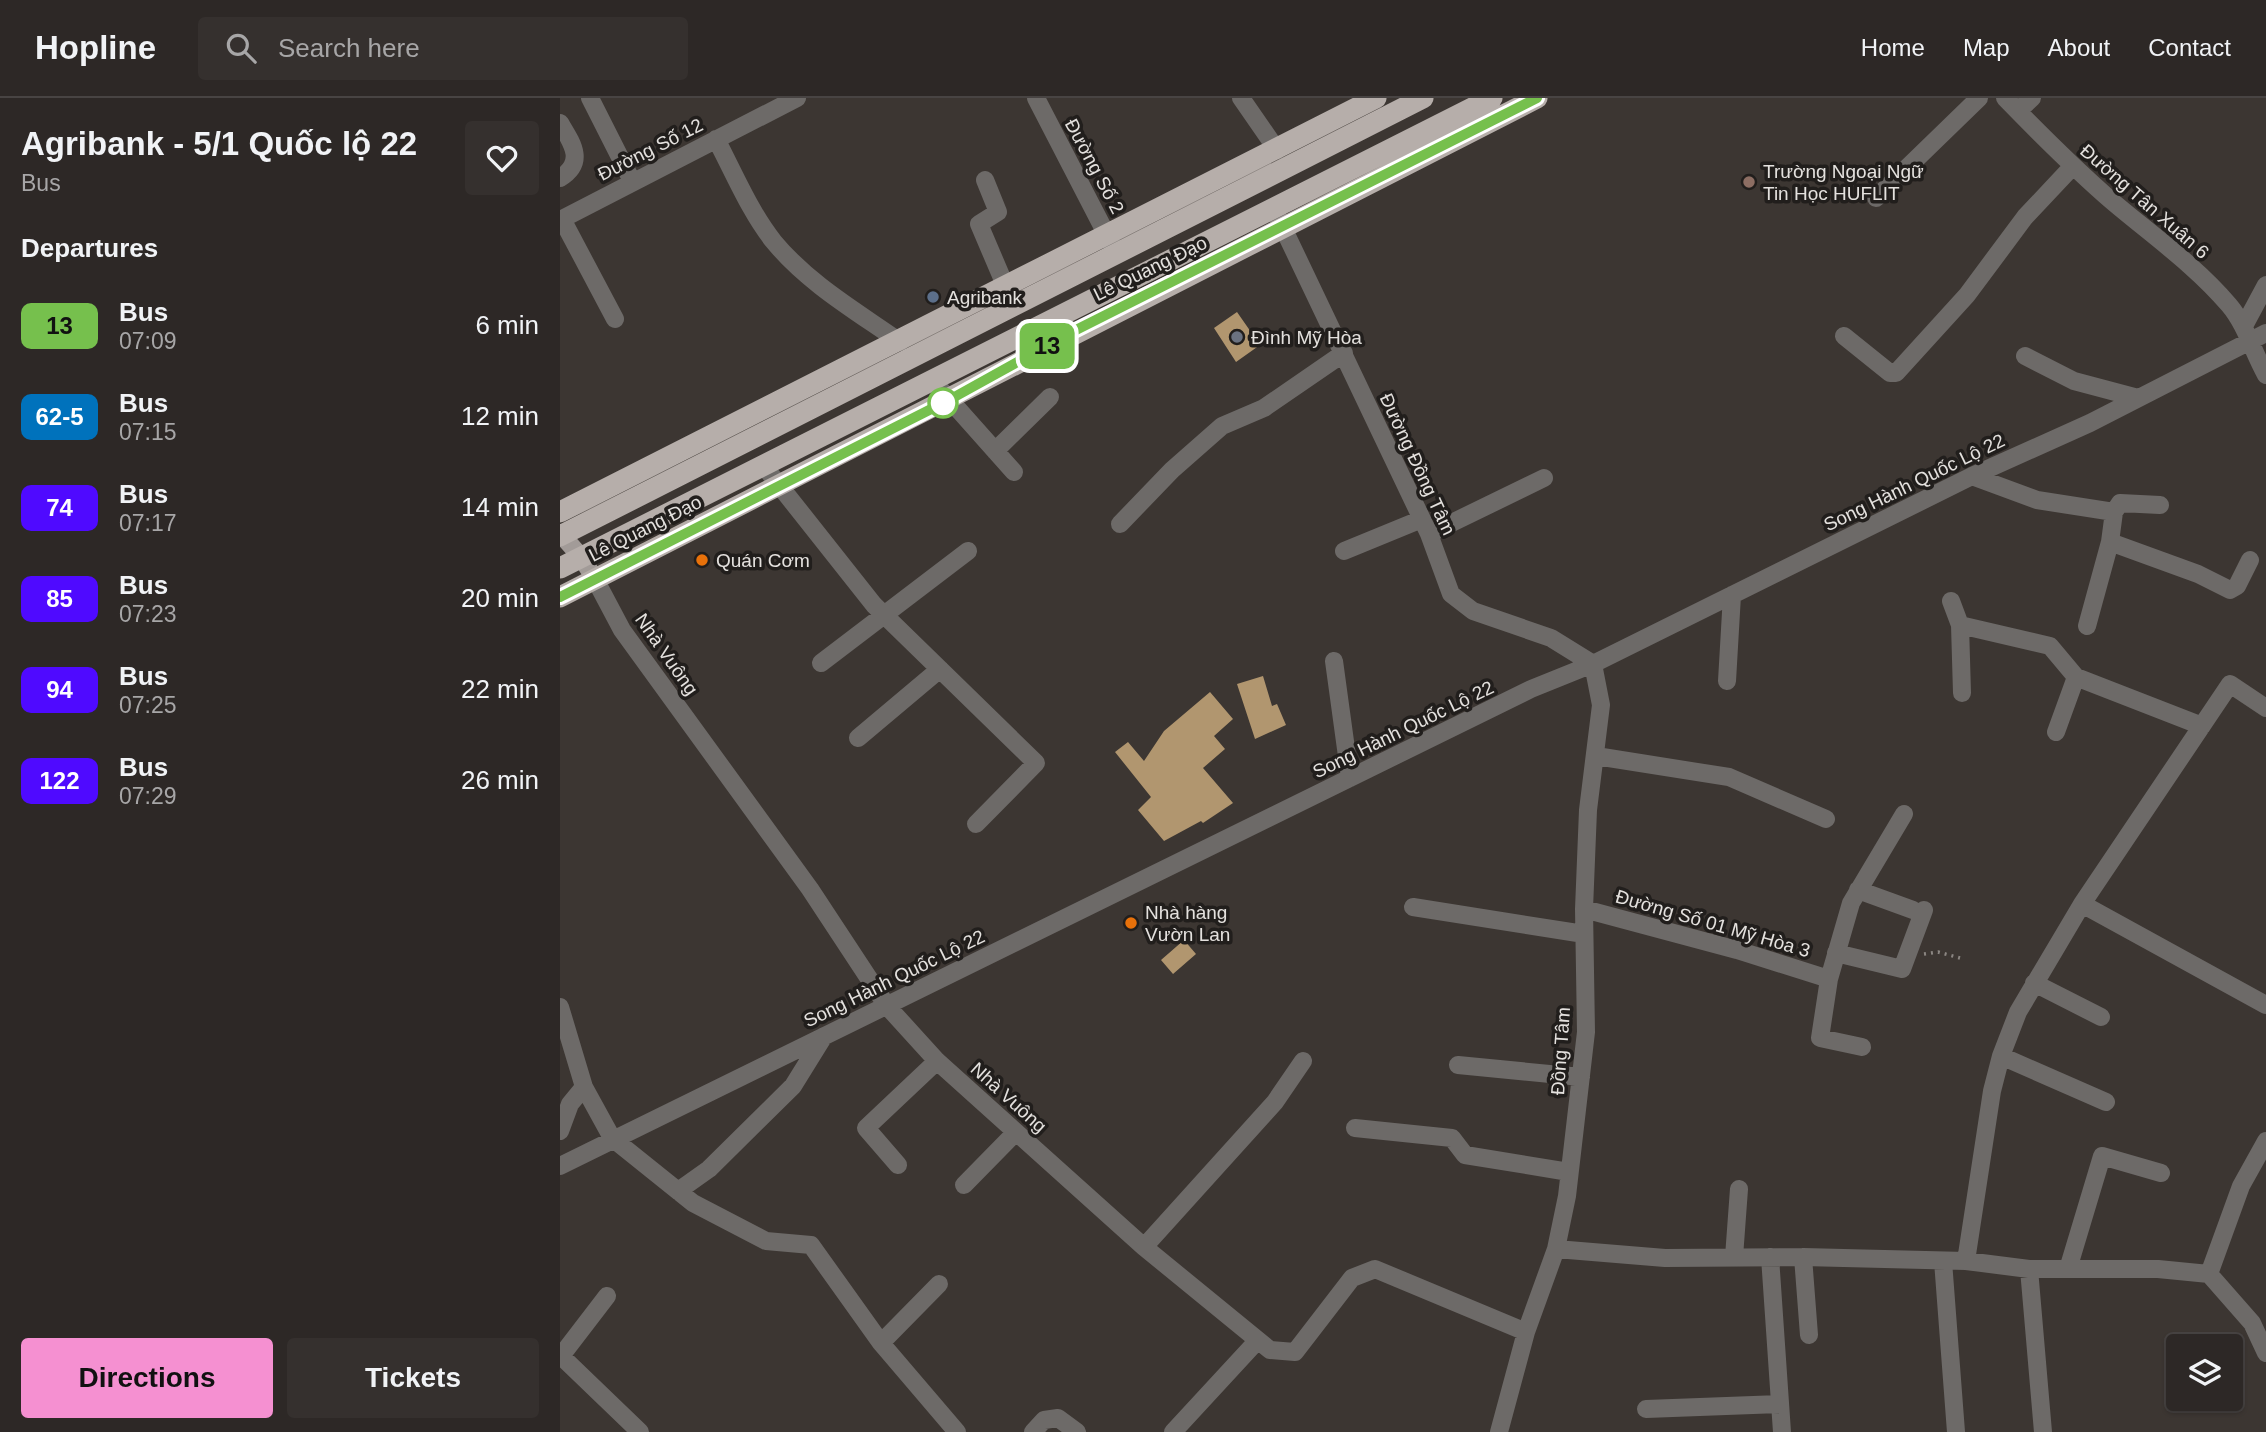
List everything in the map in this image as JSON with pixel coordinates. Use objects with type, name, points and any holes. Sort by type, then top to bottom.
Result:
[{"type":"highway","name":"Lê Quang Đạo","points":[[561,535],[1112,244],[1277,150],[1376,98]]},
{"type":"highway","name":"Lê Quang Đạo","points":[[560,512],[901,342],[1005,285],[1112,244],[1423,98]]},
{"type":"highway","name":"Lê Quang Đạo","points":[[560,597],[949,400],[1492,98]]},
{"type":"highway","name":"Lê Quang Đạo","points":[[560,568],[933,381],[1537,98]]},
{"type":"main road","points":[[561,535],[581,557],[595,579]]},
{"type":"street","points":[[590,98],[632,181]]},
{"type":"street","name":"Đường Số 12","points":[[561,219],[797,98]]},
{"type":"street","name":"Đường Số 2","points":[[1036,98],[1112,244]]},
{"type":"street","points":[[1241,98],[1277,150]]},
{"type":"street","points":[[1876,198],[1979,98]]},
{"type":"street","name":"Đường Tân Xuân 6","points":[[2005,98],[2072,167],[2194,271],[2228,304],[2266,375]]},
{"type":"street","points":[[2018,111],[2032,98]]},
{"type":"street","points":[[560,123],[576,155],[573,167],[560,178]]},
{"type":"street","points":[[716,139],[758,218],[788,257],[825,291],[901,342]]},
{"type":"street","points":[[1844,336],[1890,373],[1896,373],[1967,295],[2025,217],[2072,167]]},
{"type":"street","points":[[985,180],[998,212],[979,224],[1005,285]]},
{"type":"street","name":"Đường Đồng Tâm","points":[[1279,218],[1426,527],[1451,594],[1473,611],[1551,638],[1593,664]]},
{"type":"street","points":[[561,219],[615,319]]},
{"type":"street","points":[[2246,334],[2266,285]]},
{"type":"street","name":"Song Hành Quốc Lộ 22","points":[[560,1166],[612,1138],[887,1006],[1531,689],[1593,664],[1972,476],[2138,398],[2246,334],[2266,333]]},
{"type":"street","points":[[1120,524],[1172,470],[1222,426],[1264,408],[1343,354]]},
{"type":"street","points":[[2025,356],[2074,381],[2138,398]]},
{"type":"street","points":[[933,381],[1014,472]]},
{"type":"street","points":[[995,451],[1050,397]]},
{"type":"street","points":[[764,466],[883,614],[1036,763],[976,824]]},
{"type":"street","points":[[1972,476],[2037,500],[2114,512]]},
{"type":"street","points":[[1344,551],[1426,527],[1544,478]]},
{"type":"street","points":[[2087,626],[2110,542],[2114,512],[2120,503],[2160,505]]},
{"type":"street","points":[[2110,542],[2198,574],[2228,590],[2237,586],[2250,560]]},
{"type":"street","points":[[821,663],[968,551]]},
{"type":"street","name":"Nhà Vuông","points":[[595,579],[622,631],[810,889],[887,1006],[937,1061],[1144,1247],[1258,1340],[1270,1349],[1295,1352],[1352,1278],[1375,1269],[1526,1332]]},
{"type":"street","points":[[1727,681],[1732,595]]},
{"type":"street","points":[[1951,601],[1960,625],[1962,693]]},
{"type":"street","points":[[1960,625],[2050,646],[2077,677],[2202,726]]},
{"type":"street","points":[[1334,661],[1350,778]]},
{"type":"street","name":"Đồng Tâm","points":[[1499,1432],[1526,1332],[1556,1249],[1581,1077],[1586,1032],[1584,909],[1588,810],[1601,705],[1593,664]]},
{"type":"street","points":[[858,738],[940,669]]},
{"type":"street","points":[[2056,732],[2077,677]]},
{"type":"street","points":[[1966,1261],[1992,1091],[2001,1056],[2018,1012],[2082,904],[2230,684],[2266,708]]},
{"type":"street","points":[[1595,756],[1729,777],[1826,819]]},
{"type":"street","points":[[1862,1047],[1820,1038],[1829,979],[1858,890],[1904,814]]},
{"type":"street","points":[[1836,953],[1902,970],[1918,910],[1858,890]]},
{"type":"street","points":[[2082,904],[2266,1005]]},
{"type":"street","points":[[1413,907],[1584,934]]},
{"type":"street","name":"Đường Số 01 Mỹ Hòa 3","points":[[1584,909],[1737,950],[1829,979]]},
{"type":"street","points":[[2034,983],[2101,1017]]},
{"type":"street","points":[[560,1007],[584,1087],[612,1138],[693,1203],[766,1241],[811,1245],[881,1343],[957,1432]]},
{"type":"street","points":[[678,1191],[709,1169],[793,1086],[824,1036]]},
{"type":"street","points":[[2001,1056],[2106,1102]]},
{"type":"street","points":[[898,1165],[866,1128],[937,1061]]},
{"type":"street","points":[[1144,1247],[1275,1102],[1303,1061]]},
{"type":"street","points":[[1458,1065],[1581,1077]]},
{"type":"street","points":[[560,1130],[570,1104],[584,1087]]},
{"type":"street","points":[[1355,1128],[1452,1138],[1465,1155],[1569,1172]]},
{"type":"street","points":[[964,1185],[1016,1132]]},
{"type":"street","points":[[2209,1274],[2241,1186],[2266,1141]]},
{"type":"street","points":[[2068,1269],[2102,1156],[2161,1173]]},
{"type":"street","points":[[1734,1257],[1739,1189]]},
{"type":"street","points":[[1556,1249],[1665,1258],[1803,1257],[1966,1261],[2029,1269],[2158,1269],[2209,1274],[2259,1318],[2266,1353]]},
{"type":"street","points":[[1770,1257],[1782,1432]]},
{"type":"street","points":[[1803,1257],[1809,1335]]},
{"type":"street","points":[[1943,1261],[1956,1432]]},
{"type":"street","points":[[2029,1269],[2043,1432]]},
{"type":"street","points":[[881,1343],[939,1284]]},
{"type":"street","points":[[607,1296],[561,1355],[640,1432]]},
{"type":"street","points":[[1173,1432],[1258,1340]]},
{"type":"street","points":[[1646,1409],[1780,1404]]},
{"type":"street","points":[[1033,1432],[1044,1420],[1058,1418],[1077,1432]]},
{"type":"path","points":[[1902,970],[1919,954],[1938,953],[1960,958]]},
{"type":"building","name":"Đình Mỹ Hòa","points":[[1237,312],[1260,345],[1236,362],[1214,328]]},
{"type":"building","points":[[1263,676],[1272,706],[1277,704],[1286,725],[1255,739],[1237,684]]},
{"type":"building","points":[[1210,692],[1233,719],[1214,736],[1225,749],[1203,768],[1233,803],[1203,823],[1201,821],[1164,841],[1138,810],[1151,797],[1115,752],[1128,742],[1144,761],[1164,731]]},
{"type":"building","points":[[1184,940],[1196,954],[1173,974],[1161,960]]},
{"type":"bus line","name":"13","points":[[560,597],[949,400],[1066,335],[1537,98]]},
{"type":"place","name":"Trường Ngoại Ngữ Tin Học HUFLIT","points":[[1749,182]]},
{"type":"place","name":"Agribank","points":[[933,297]]},
{"type":"place","name":"Đình Mỹ Hòa","points":[[1237,337]]},
{"type":"place","name":"Quán Cơm","points":[[702,560]]},
{"type":"place","name":"Nhà hàng Vườn Lan","points":[[1131,923]]}]
